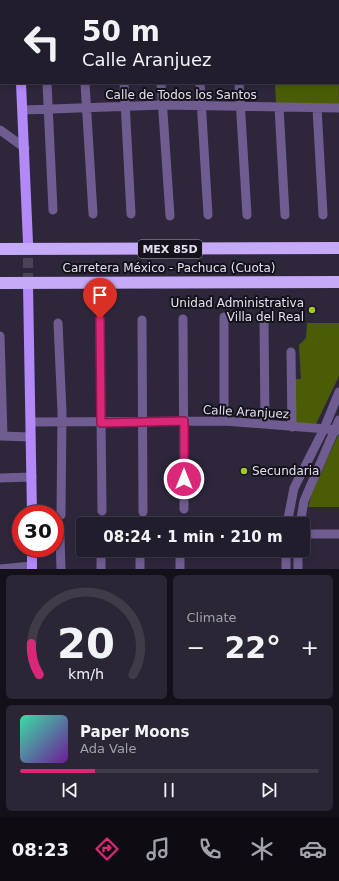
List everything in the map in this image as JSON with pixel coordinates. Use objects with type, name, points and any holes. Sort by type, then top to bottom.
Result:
[{"type":"highway","name":"Carretera México - Pachuca (Cuota)","points":[[0,249],[339,248]]},
{"type":"highway","name":"Carretera México - Pachuca (Cuota)","points":[[0,283],[339,282]]},
{"type":"main road","points":[[21,84],[28,243]]},
{"type":"main road","points":[[28,285],[32,505]]},
{"type":"main road","points":[[32,557],[32,568]]},
{"type":"street","points":[[47,84],[54,210]]},
{"type":"street","points":[[85,84],[93,214]]},
{"type":"street","points":[[124,84],[131,214]]},
{"type":"street","points":[[161,84],[170,216]]},
{"type":"street","points":[[200,84],[208,215]]},
{"type":"street","points":[[239,84],[247,214]]},
{"type":"street","name":"Calle de Todos los Santos","points":[[23,110],[163,105],[202,105],[241,111],[279,107],[339,108]]},
{"type":"street","points":[[279,107],[285,214]]},
{"type":"street","points":[[317,108],[324,214]]},
{"type":"street","points":[[0,130],[25,148]]},
{"type":"street","points":[[224,317],[224,421]]},
{"type":"street","points":[[100,319],[102,511]]},
{"type":"street","points":[[183,319],[184,509]]},
{"type":"street","points":[[142,320],[143,512]]},
{"type":"street","points":[[264,320],[265,424]]},
{"type":"street","points":[[58,323],[62,422],[61,505]]},
{"type":"street","points":[[0,336],[2,436],[31,437]]},
{"type":"street","points":[[291,352],[292,426]]},
{"type":"street","points":[[288,517],[294,488],[324,429],[339,392]]},
{"type":"street","points":[[301,517],[304,501],[337,430],[339,420]]},
{"type":"street","name":"Calle Aranjuez","points":[[31,422],[101,423],[142,421],[224,421],[337,430]]},
{"type":"street","points":[[0,478],[32,477]]},
{"type":"street","points":[[310,534],[339,534]]},
{"type":"street","points":[[61,557],[61,569]]},
{"type":"street","points":[[101,557],[101,569]]},
{"type":"street","points":[[140,557],[140,569]]},
{"type":"street","points":[[180,557],[180,569]]},
{"type":"street","points":[[286,557],[286,569]]},
{"type":"street","points":[[298,557],[298,569]]},
{"type":"street","points":[[0,568],[32,568]]},
{"type":"green space","points":[[275,84],[339,84],[339,104],[276,103]]},
{"type":"green space","points":[[307,323],[339,323],[339,376],[316,424],[291,423],[292,379],[301,379],[299,345],[306,338]]},
{"type":"green space","points":[[339,433],[339,507],[308,507],[312,493]]},
{"type":"tunnel","points":[[28,243],[28,285]]},
{"type":"place","name":"Unidad Administrativa Villa del Real","points":[[312,310]]},
{"type":"place","name":"Secundaria","points":[[244,471]]},
{"type":"route","points":[[100,319],[101,423],[184,421],[184,479]]}]
